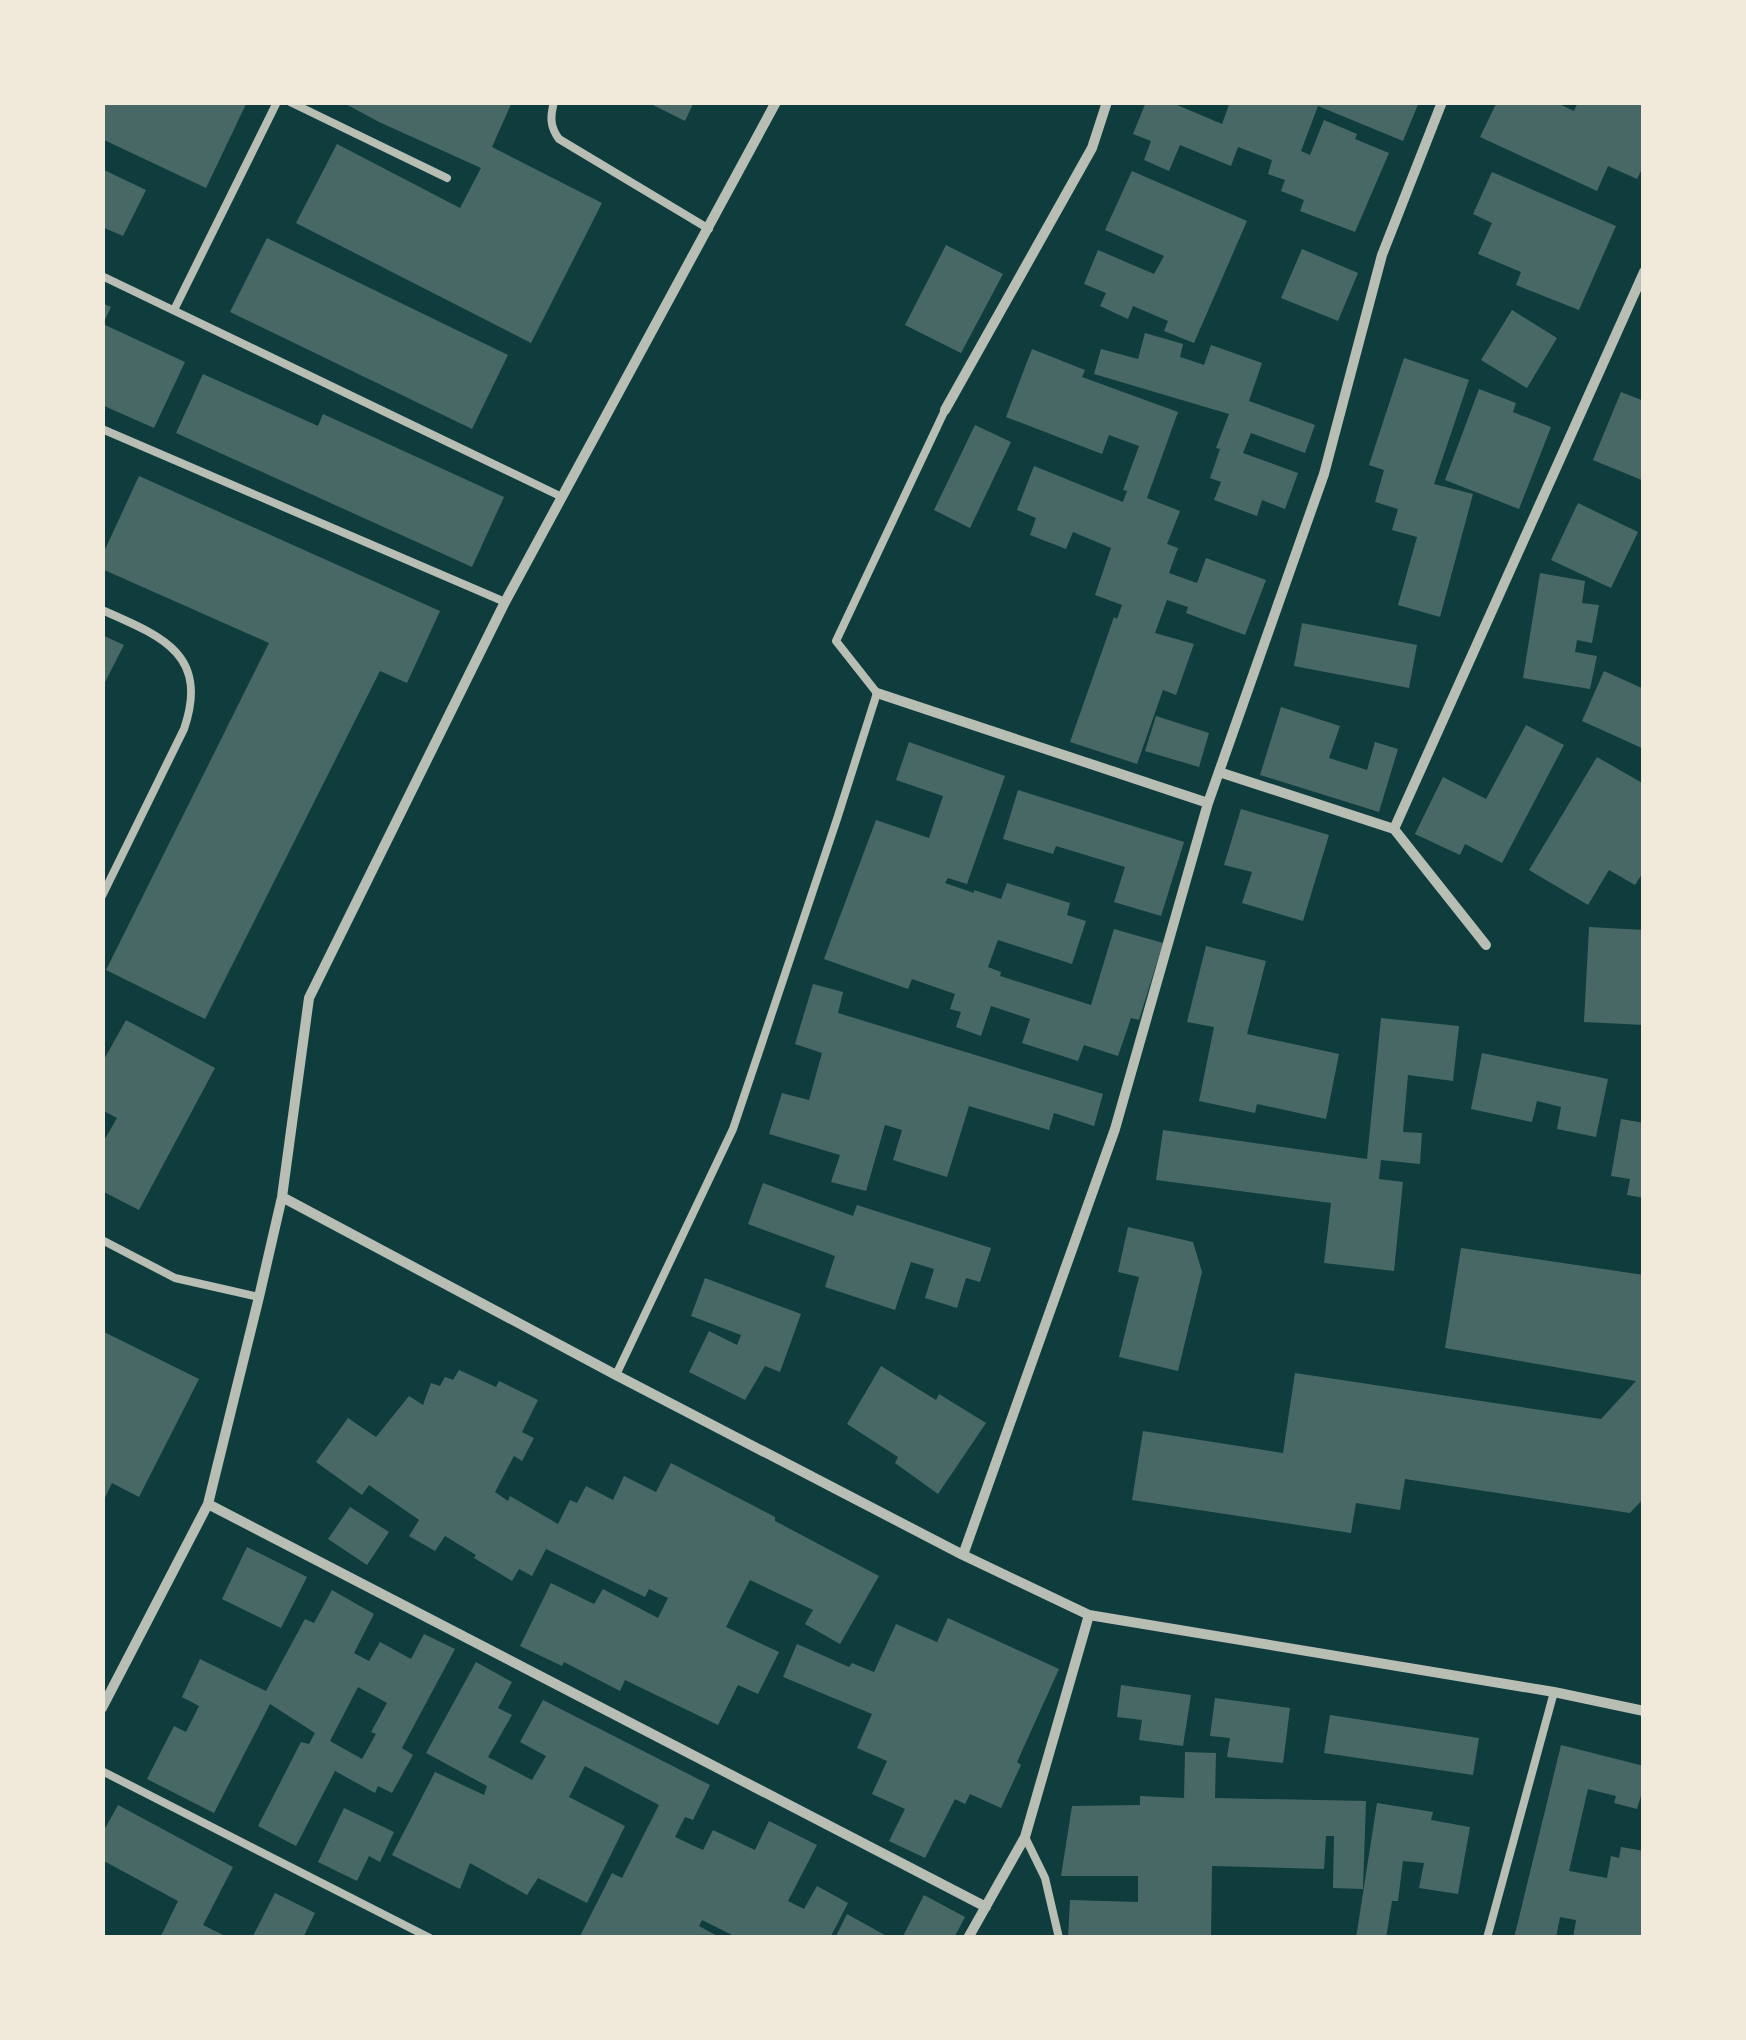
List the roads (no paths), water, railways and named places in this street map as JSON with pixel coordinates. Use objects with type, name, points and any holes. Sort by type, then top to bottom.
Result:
[{"type":"street","points":[[102,1708],[208,1504],[282,1197],[309,998],[505,602],[776,102]]},
{"type":"street","points":[[944,410],[1092,148],[1107,102]]},
{"type":"street","points":[[963,1555],[1115,1129],[1208,803],[1324,474],[1382,256],[1442,102]]},
{"type":"street","points":[[1394,829],[1644,272]]},
{"type":"street","points":[[877,693],[1208,803]]},
{"type":"street","points":[[1220,772],[1394,829],[1486,945]]},
{"type":"street","points":[[282,1197],[616,1375],[1088,1616],[1554,1692],[1644,1711]]},
{"type":"street","points":[[208,1504],[986,1906]]},
{"type":"street","points":[[968,1938],[1026,1838],[1088,1616]]},
{"type":"lane","points":[[174,310],[277,102]]},
{"type":"lane","points":[[290,102],[447,178]]},
{"type":"lane","points":[[554,102],[551,122],[559,139],[709,229]]},
{"type":"lane","points":[[102,276],[562,498]]},
{"type":"lane","points":[[616,1375],[733,1129],[877,693],[836,641],[944,410]]},
{"type":"lane","points":[[102,429],[505,602]]},
{"type":"lane","points":[[102,610],[151,631],[170,644],[184,662],[191,684],[191,707],[184,729],[102,896]]},
{"type":"lane","points":[[102,1240],[175,1278],[260,1296]]},
{"type":"lane","points":[[1487,1938],[1554,1692]]},
{"type":"lane","points":[[102,1771],[430,1938]]},
{"type":"lane","points":[[1026,1838],[1045,1878],[1060,1938]]}]
